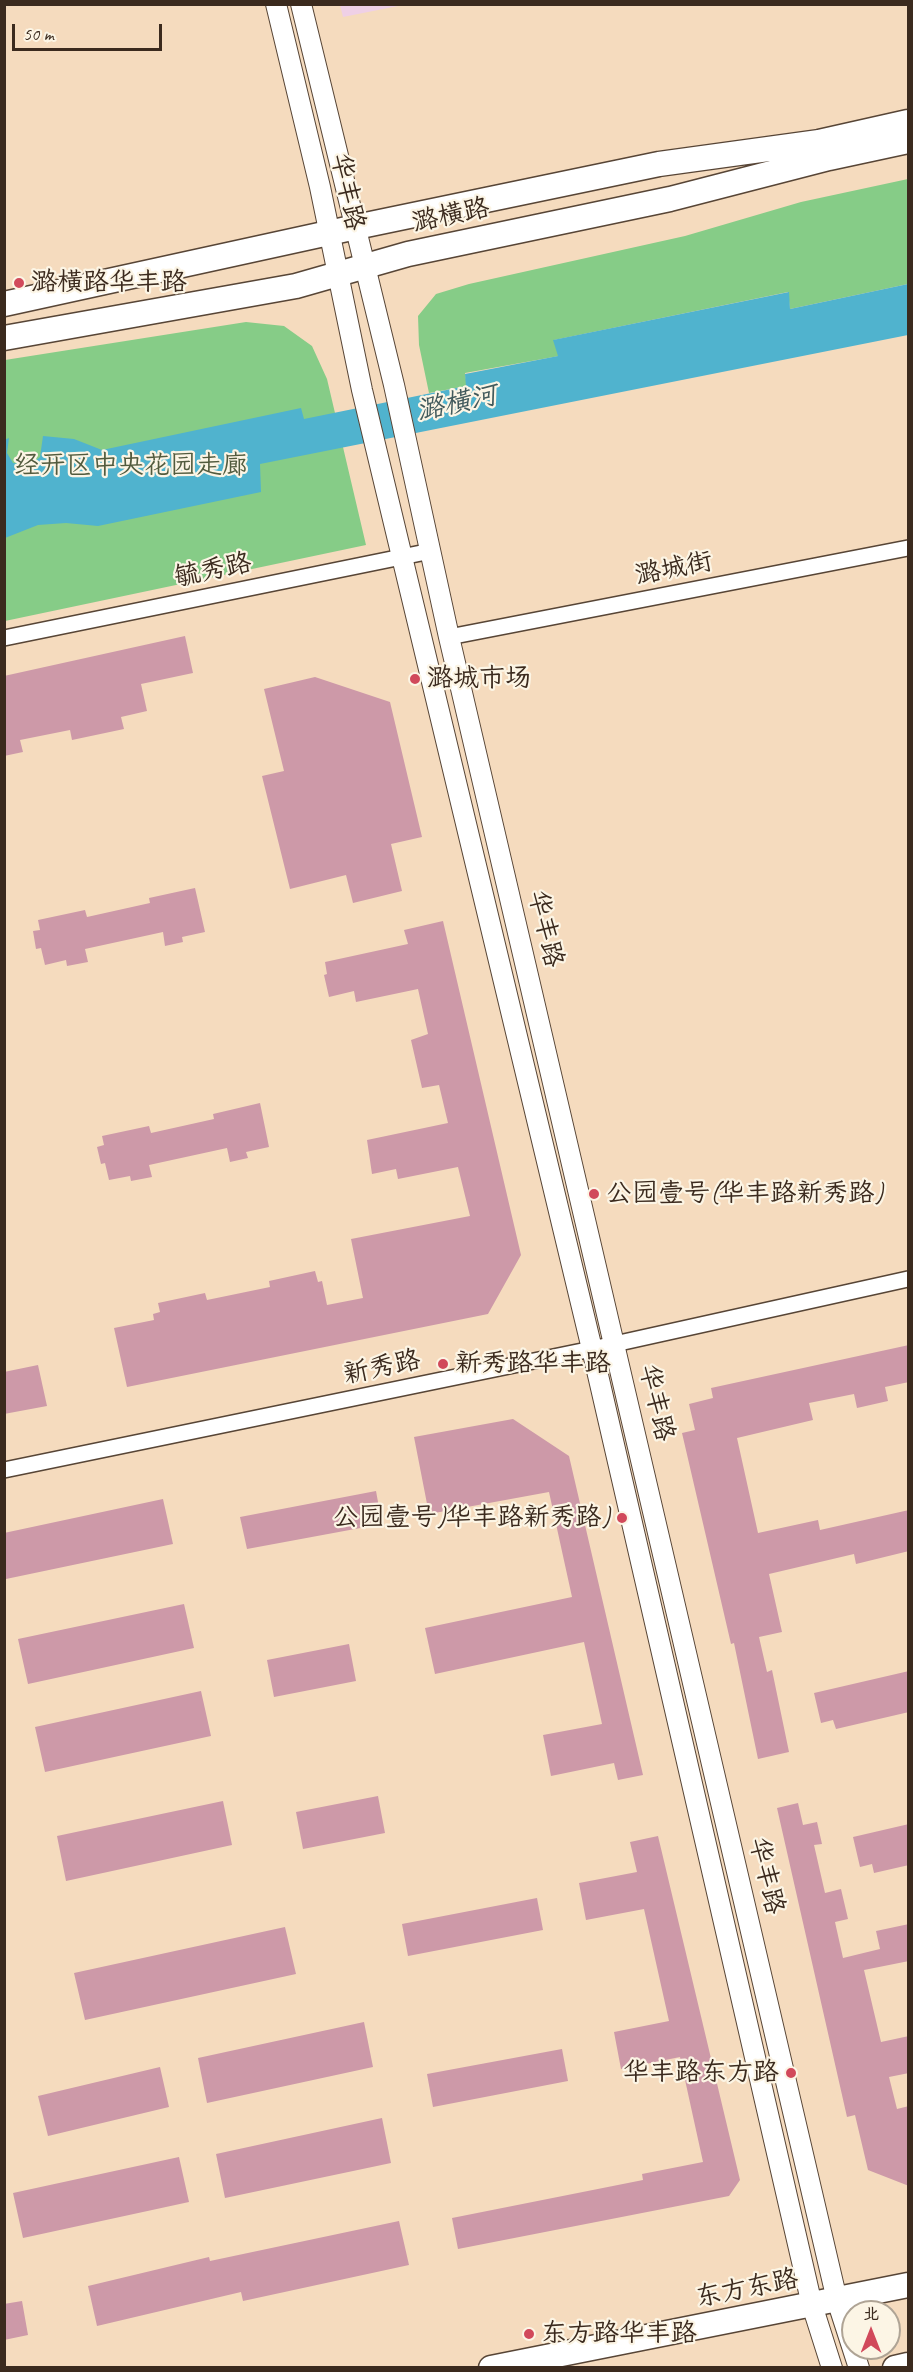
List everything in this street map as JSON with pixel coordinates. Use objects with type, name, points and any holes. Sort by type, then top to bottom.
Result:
[{"type":"main road","name":"潞横路","points":[[4,304],[659,164],[819,142],[909,122]]},
{"type":"main road","name":"潞横路","points":[[4,338],[296,286],[364,264],[670,199],[829,158],[909,141]]},
{"type":"main road","name":"东方东路","points":[[491,2367],[909,2285]]},
{"type":"main road","points":[[894,2367],[909,2365]]},
{"type":"street","name":"华丰路","points":[[276,4],[320,187],[362,390],[592,1349],[812,2305],[832,2367]]},
{"type":"street","name":"华丰路","points":[[301,4],[394,385],[449,637],[837,2300],[859,2367]]},
{"type":"street","name":"潞城街","points":[[449,637],[909,548]]},
{"type":"street","name":"毓秀路","points":[[4,638],[431,551]]},
{"type":"street","name":"新秀路","points":[[4,1470],[592,1349],[909,1279]]},
{"type":"shaded area","points":[[340,4],[403,5],[343,17]]},
{"type":"green space","points":[[908,179],[908,284],[790,309],[788,292],[554,340],[559,356],[465,373],[467,386],[429,393],[419,345],[418,316],[436,294],[469,284],[685,236],[801,202]]},
{"type":"green space","name":"经开区中央花园走廊","points":[[246,322],[284,326],[312,346],[327,379],[366,545],[5,621],[5,360]]},
{"type":"water","name":"潞横河","points":[[908,284],[908,335],[260,464],[261,492],[98,526],[66,523],[38,525],[5,538],[4,440],[9,438],[7,453],[13,463],[30,465],[40,457],[43,436],[74,439],[102,450],[301,408],[304,419],[466,386],[465,374],[558,356],[553,340],[789,292],[790,309]]},
{"type":"building","points":[[185,636],[193,673],[141,684],[147,711],[121,717],[124,729],[72,740],[70,730],[20,740],[23,752],[4,756],[4,676]]},
{"type":"building","points":[[315,677],[390,702],[422,837],[391,844],[402,891],[353,903],[346,875],[290,889],[262,776],[284,771],[264,689]]},
{"type":"building","points":[[195,888],[205,932],[182,937],[183,942],[165,946],[163,932],[85,949],[88,962],[67,966],[66,960],[45,965],[41,948],[36,949],[33,931],[40,930],[38,920],[85,910],[87,917],[150,903],[149,898]]},
{"type":"building","points":[[443,921],[521,1255],[488,1314],[127,1387],[114,1328],[154,1320],[153,1314],[160,1312],[158,1303],[205,1293],[207,1300],[270,1287],[269,1281],[315,1271],[318,1282],[322,1281],[327,1305],[363,1298],[351,1239],[470,1216],[458,1167],[398,1179],[396,1169],[372,1174],[367,1140],[448,1123],[439,1085],[422,1088],[411,1040],[428,1034],[418,989],[356,1002],[354,991],[329,997],[324,975],[327,974],[325,962],[408,944],[404,930]]},
{"type":"building","points":[[260,1103],[269,1147],[246,1152],[248,1158],[230,1162],[227,1148],[149,1165],[152,1177],[131,1181],[130,1176],[109,1180],[105,1163],[101,1164],[97,1147],[104,1145],[102,1136],[149,1126],[151,1133],[214,1119],[213,1114]]},
{"type":"building","points":[[909,1345],[909,1382],[885,1387],[888,1401],[857,1408],[854,1394],[809,1403],[813,1420],[737,1438],[758,1533],[818,1520],[820,1530],[909,1510],[909,1551],[856,1564],[854,1554],[769,1574],[782,1632],[759,1637],[767,1672],[772,1670],[789,1752],[758,1759],[734,1643],[731,1644],[682,1433],[695,1430],[689,1404],[713,1398],[711,1388]]},
{"type":"building","points":[[38,1365],[47,1406],[4,1414],[4,1372]]},
{"type":"building","points":[[513,1419],[569,1456],[643,1775],[618,1780],[614,1763],[551,1776],[543,1735],[602,1724],[584,1642],[435,1674],[425,1628],[572,1597],[549,1492],[429,1514],[414,1437]]},
{"type":"building","points":[[376,1491],[382,1524],[247,1549],[240,1517]]},
{"type":"building","points":[[163,1499],[173,1544],[6,1579],[4,1533]]},
{"type":"building","points":[[184,1604],[194,1648],[28,1684],[18,1639]]},
{"type":"building","points":[[349,1644],[356,1681],[274,1697],[267,1660]]},
{"type":"building","points":[[909,1671],[909,1712],[836,1729],[833,1720],[821,1723],[814,1693]]},
{"type":"building","points":[[201,1691],[211,1736],[45,1772],[35,1727]]},
{"type":"building","points":[[378,1796],[385,1833],[303,1849],[296,1812]]},
{"type":"building","points":[[223,1801],[232,1845],[66,1881],[57,1836]]},
{"type":"building","points":[[798,1803],[803,1825],[817,1822],[822,1844],[814,1845],[825,1893],[841,1889],[848,1919],[835,1922],[843,1958],[880,1949],[876,1931],[909,1924],[909,1961],[864,1970],[881,2042],[909,2036],[909,2073],[889,2077],[897,2109],[909,2106],[909,2186],[868,2170],[855,2115],[847,2117],[777,1808]]},
{"type":"building","points":[[909,1824],[909,1865],[874,1873],[872,1864],[860,1867],[853,1837]]},
{"type":"building","points":[[658,1836],[740,2180],[729,2196],[458,2249],[452,2218],[643,2180],[642,2174],[703,2162],[680,2057],[621,2069],[614,2032],[669,2021],[644,1909],[586,1920],[579,1883],[637,1872],[630,1842]]},
{"type":"building","points":[[537,1898],[543,1930],[408,1956],[402,1924]]},
{"type":"building","points":[[285,1927],[296,1974],[85,2020],[74,1973]]},
{"type":"building","points":[[364,2022],[373,2067],[207,2103],[198,2058]]},
{"type":"building","points":[[562,2049],[568,2081],[433,2107],[427,2074]]},
{"type":"building","points":[[160,2067],[169,2107],[48,2136],[38,2096]]},
{"type":"building","points":[[382,2118],[391,2163],[225,2198],[216,2154]]},
{"type":"building","points":[[179,2157],[189,2202],[23,2238],[13,2193]]},
{"type":"building","points":[[399,2221],[409,2265],[243,2301],[241,2292],[97,2326],[88,2286],[209,2257],[210,2261]]},
{"type":"building","points":[[22,2301],[28,2335],[4,2340],[4,2304]]},
{"type":"place","name":"潞横路华丰路","points":[[19,283]]},
{"type":"place","name":"潞城市场","points":[[415,679]]},
{"type":"place","name":"公园壹号(华丰路新秀路)","points":[[594,1194]]},
{"type":"place","name":"新秀路华丰路","points":[[443,1364]]},
{"type":"place","name":"公园壹号)华丰路新秀路)","points":[[622,1518]]},
{"type":"place","name":"华丰路东方路","points":[[791,2073]]},
{"type":"place","name":"东方路华丰路","points":[[529,2334]]}]
